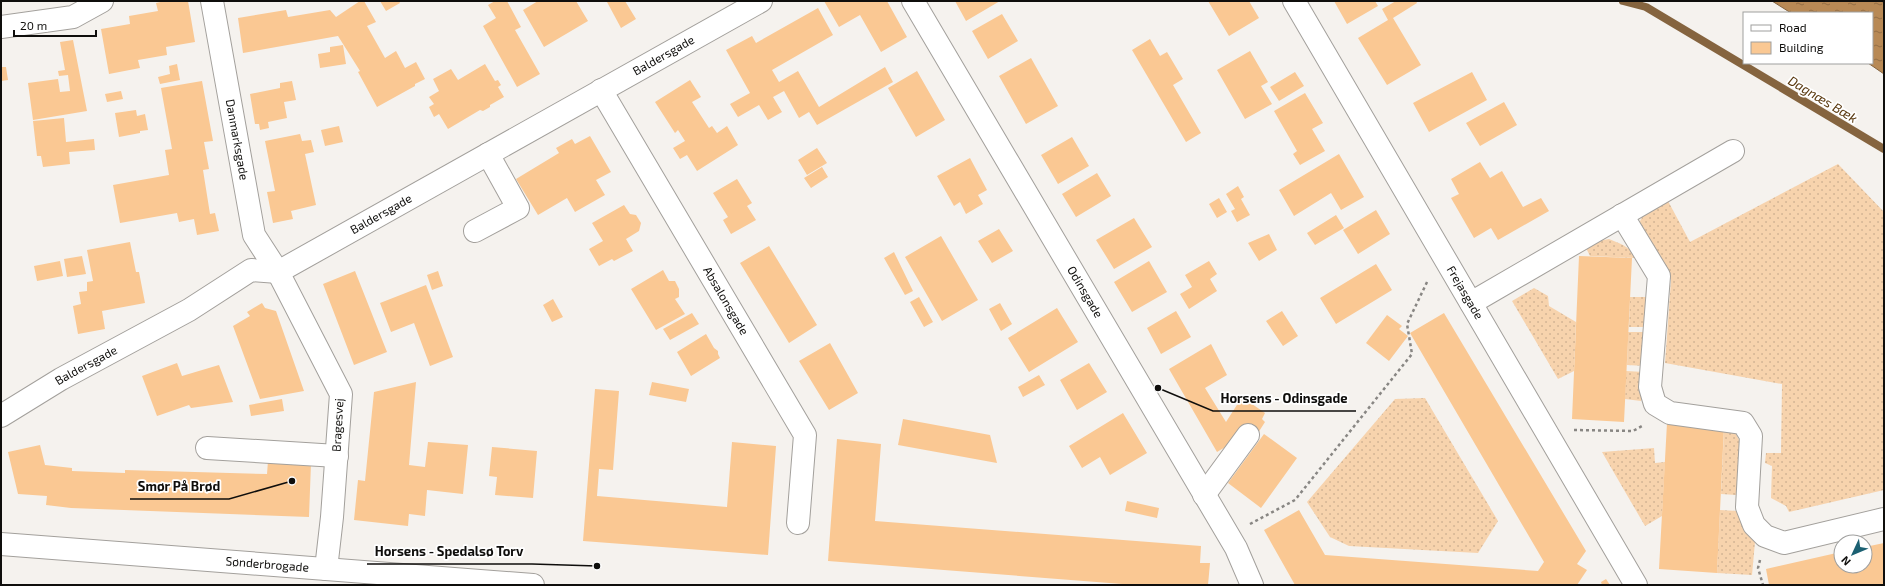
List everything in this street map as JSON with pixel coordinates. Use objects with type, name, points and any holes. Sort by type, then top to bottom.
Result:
[{"type":"street","points":[[1,26],[73,17],[102,1]]},
{"type":"street","name":"Danmarksgade","points":[[212,1],[254,235],[278,272]]},
{"type":"street","name":"Baldersgade","points":[[1,416],[61,379],[188,310],[251,270],[278,272],[761,1]]},
{"type":"street","name":"Odinsgade","points":[[913,1],[1228,535],[1252,585]]},
{"type":"street","name":"Frejasgade","points":[[1294,1],[1636,585]]},
{"type":"street","name":"Absalonsgade","points":[[601,90],[805,434],[798,523]]},
{"type":"street","points":[[1471,303],[1733,151]]},
{"type":"street","points":[[475,231],[518,208],[488,154]]},
{"type":"street","points":[[1622,215],[1659,276],[1650,387],[1655,404],[1670,413],[1744,423],[1751,436],[1747,507],[1754,525],[1765,536],[1784,542],[1884,519]]},
{"type":"street","name":"Bragesvej","points":[[278,272],[341,394],[337,456],[326,569]]},
{"type":"street","points":[[1204,495],[1248,435]]},
{"type":"street","points":[[207,448],[337,456]]},
{"type":"street","name":"Sønderbrogade","points":[[1,544],[533,585]]},
{"type":"path","points":[[1228,535],[1295,500],[1412,354],[1407,324],[1431,274],[1448,264]]},
{"type":"path","points":[[1552,442],[1574,430],[1633,431],[1647,422],[1655,404]]},
{"type":"shaded area","points":[[1838,164],[1884,212],[1884,490],[1789,512],[1786,506],[1771,498],[1772,466],[1765,463],[1766,453],[1781,453],[1782,384],[1665,363],[1671,280],[1639,228],[1640,222],[1645,214],[1668,201],[1690,242]]},
{"type":"shaded area","points":[[1609,239],[1628,248],[1636,258],[1590,256],[1586,248],[1593,242]]},
{"type":"shaded area","points":[[1534,288],[1548,296],[1549,306],[1576,322],[1574,371],[1558,379],[1512,301]]},
{"type":"shaded area","points":[[1630,297],[1648,297],[1645,327],[1629,327]]},
{"type":"shaded area","points":[[1628,332],[1646,332],[1645,366],[1627,365]]},
{"type":"shaded area","points":[[1626,371],[1644,372],[1641,401],[1625,399]]},
{"type":"shaded area","points":[[1425,398],[1498,521],[1478,553],[1349,546],[1330,537],[1307,502],[1395,399]]},
{"type":"shaded area","points":[[1724,430],[1736,434],[1742,446],[1736,495],[1721,494]]},
{"type":"shaded area","points":[[1654,448],[1655,463],[1665,462],[1662,516],[1645,526],[1602,452]]},
{"type":"shaded area","points":[[1720,510],[1738,511],[1744,528],[1755,542],[1752,575],[1717,573]]},
{"type":"water","points":[[1772,1],[1882,1],[1884,4],[1884,74],[1869,64],[1873,64],[1873,12],[1789,12]]},
{"type":"building","points":[[165,1],[188,1],[195,42],[166,47],[167,55],[138,60],[140,68],[109,74],[101,29],[130,24],[129,16],[158,11],[156,3]]},
{"type":"building","points":[[360,1],[364,1],[376,22],[367,26],[385,58],[396,51],[405,68],[416,62],[425,79],[377,107],[358,72],[360,71],[338,36],[243,53],[238,18],[286,10],[288,17],[330,10],[336,17]]},
{"type":"building","points":[[380,1],[399,1],[400,3],[386,11]]},
{"type":"building","points":[[495,1],[507,1],[521,27],[515,30],[540,74],[517,87],[483,26],[496,18],[488,5]]},
{"type":"building","points":[[538,1],[576,1],[588,21],[544,47],[523,10]]},
{"type":"building","points":[[625,1],[636,19],[621,28],[607,2]]},
{"type":"building","points":[[824,1],[887,1],[907,37],[881,52],[860,15],[839,27]]},
{"type":"building","points":[[955,1],[1000,1],[966,21]]},
{"type":"building","points":[[1208,1],[1249,1],[1259,18],[1229,36]]},
{"type":"building","points":[[1334,1],[1375,1],[1378,6],[1347,24]]},
{"type":"building","points":[[1396,1],[1416,1],[1417,3],[1393,18],[1421,65],[1387,85],[1358,38],[1388,20],[1382,9]]},
{"type":"building","points":[[818,8],[833,35],[772,70],[779,82],[798,71],[819,107],[885,67],[893,82],[817,125],[809,112],[799,118],[784,91],[773,97],[782,112],[768,120],[759,105],[738,117],[730,104],[750,93],[726,50],[752,36],[756,43]]},
{"type":"building","points":[[1002,14],[1018,41],[988,59],[972,31]]},
{"type":"building","points":[[1150,39],[1160,56],[1167,52],[1183,79],[1173,85],[1201,133],[1186,142],[1132,50]]},
{"type":"building","points":[[73,40],[87,111],[33,120],[28,83],[58,79],[60,92],[70,91],[68,75],[59,76],[58,71],[65,70],[60,42]]},
{"type":"building","points":[[343,45],[346,64],[320,68],[318,54],[330,52],[330,47]]},
{"type":"building","points":[[1250,51],[1268,82],[1261,86],[1272,104],[1245,119],[1217,70]]},
{"type":"building","points":[[1031,58],[1058,106],[1026,124],[999,76]]},
{"type":"building","points":[[177,64],[180,80],[160,84],[158,77],[170,74],[169,66]]},
{"type":"building","points":[[485,64],[495,81],[498,80],[501,85],[498,87],[504,97],[483,111],[480,110],[448,129],[439,114],[434,117],[429,107],[434,104],[429,97],[439,91],[433,79],[451,69],[458,80]]},
{"type":"building","points":[[1,67],[6,67],[8,80],[1,81]]},
{"type":"building","points":[[917,71],[945,120],[916,137],[888,88]]},
{"type":"building","points":[[1295,72],[1304,86],[1279,101],[1270,87]]},
{"type":"building","points":[[1472,72],[1487,100],[1429,132],[1413,103]]},
{"type":"building","points":[[690,80],[701,97],[692,102],[709,128],[712,126],[717,133],[727,126],[738,145],[697,171],[687,155],[680,159],[673,148],[685,141],[678,130],[675,133],[655,102]]},
{"type":"building","points":[[202,81],[213,141],[204,142],[209,169],[203,170],[210,214],[215,213],[219,231],[197,235],[194,219],[179,222],[177,213],[120,223],[113,185],[169,175],[165,150],[172,149],[161,88]]},
{"type":"building","points":[[292,81],[296,100],[284,102],[287,118],[268,122],[269,128],[260,130],[259,124],[255,124],[250,94],[280,88],[280,83]]},
{"type":"building","points":[[121,91],[123,99],[107,102],[105,94]]},
{"type":"building","points":[[1305,93],[1323,123],[1312,129],[1325,151],[1300,165],[1293,154],[1297,151],[1274,111]]},
{"type":"building","points":[[1504,102],[1517,125],[1480,146],[1466,123]]},
{"type":"building","points":[[136,110],[137,116],[145,114],[148,130],[119,137],[115,113]]},
{"type":"building","points":[[64,118],[66,142],[94,139],[95,150],[69,152],[70,164],[43,167],[41,156],[37,156],[33,121]]},
{"type":"building","points":[[339,126],[343,142],[325,146],[321,130]]},
{"type":"building","points":[[300,134],[302,141],[311,140],[314,152],[305,154],[316,205],[291,211],[293,219],[273,223],[267,192],[275,191],[265,141]]},
{"type":"building","points":[[590,136],[611,172],[596,180],[605,195],[575,212],[567,198],[538,215],[516,179],[559,153],[556,148],[572,139],[575,144]]},
{"type":"building","points":[[1072,137],[1089,166],[1058,184],[1041,155]]},
{"type":"building","points":[[817,148],[827,163],[807,175],[798,160]]},
{"type":"building","points":[[1339,154],[1364,197],[1341,210],[1331,193],[1294,216],[1279,190]]},
{"type":"building","points":[[970,158],[987,190],[978,195],[983,204],[966,214],[960,202],[954,206],[937,176]]},
{"type":"building","points":[[1480,162],[1490,178],[1502,171],[1523,207],[1541,198],[1549,211],[1498,240],[1491,228],[1474,238],[1451,198],[1459,194],[1451,179]]},
{"type":"building","points":[[822,167],[828,177],[811,188],[804,178]]},
{"type":"building","points":[[1097,173],[1111,196],[1076,217],[1062,194]]},
{"type":"building","points":[[737,179],[752,203],[747,206],[756,220],[731,234],[723,220],[728,217],[713,193]]},
{"type":"building","points":[[1238,186],[1244,197],[1241,199],[1250,215],[1237,222],[1231,211],[1235,209],[1226,194]]},
{"type":"building","points":[[1219,198],[1227,212],[1217,218],[1209,204]]},
{"type":"building","points":[[624,205],[630,214],[636,215],[641,223],[639,231],[626,239],[633,251],[614,261],[612,259],[599,266],[589,249],[603,241],[592,223]]},
{"type":"building","points":[[1376,210],[1390,234],[1358,254],[1343,230]]},
{"type":"building","points":[[1336,215],[1344,228],[1315,245],[1307,233]]},
{"type":"building","points":[[1134,218],[1152,247],[1114,269],[1096,240]]},
{"type":"building","points":[[999,229],[1013,251],[992,263],[978,241]]},
{"type":"building","points":[[1269,234],[1277,250],[1259,261],[1248,243]]},
{"type":"building","points":[[941,236],[978,300],[942,321],[905,257]]},
{"type":"building","points":[[130,242],[136,272],[139,272],[145,303],[102,311],[105,329],[78,334],[73,306],[81,304],[79,292],[87,291],[87,282],[93,281],[87,250]]},
{"type":"building","points":[[769,246],[817,325],[789,343],[740,263]]},
{"type":"building","points":[[894,252],[913,291],[905,295],[884,258]]},
{"type":"building","points":[[82,256],[86,274],[67,277],[64,259]]},
{"type":"building","points":[[1579,256],[1632,258],[1624,422],[1572,419]]},
{"type":"building","points":[[60,261],[63,276],[37,281],[34,266]]},
{"type":"building","points":[[1149,261],[1167,292],[1132,312],[1114,282]]},
{"type":"building","points":[[1209,261],[1217,274],[1210,279],[1217,291],[1189,309],[1180,294],[1192,287],[1185,275]]},
{"type":"building","points":[[1376,264],[1392,290],[1336,324],[1320,298]]},
{"type":"building","points":[[663,270],[669,281],[675,281],[679,289],[679,297],[675,299],[685,314],[656,330],[631,289]]},
{"type":"building","points":[[355,271],[387,352],[354,365],[323,284]]},
{"type":"building","points":[[438,271],[443,286],[432,290],[427,275]]},
{"type":"building","points":[[426,285],[453,357],[430,366],[414,323],[391,332],[380,303]]},
{"type":"building","points":[[919,297],[933,322],[924,327],[910,302]]},
{"type":"building","points":[[553,299],[563,317],[552,322],[543,305]]},
{"type":"building","points":[[262,303],[265,308],[276,311],[304,391],[260,399],[233,326],[250,316],[247,312]]},
{"type":"building","points":[[1000,303],[1012,324],[1001,331],[989,309]]},
{"type":"building","points":[[1057,308],[1078,342],[1029,372],[1008,338]]},
{"type":"building","points":[[1176,311],[1191,337],[1161,354],[1147,328]]},
{"type":"building","points":[[1282,311],[1298,336],[1283,346],[1266,321]]},
{"type":"building","points":[[692,313],[699,324],[670,340],[663,329]]},
{"type":"building","points":[[1444,313],[1586,551],[1577,564],[1587,570],[1577,585],[1295,585],[1264,530],[1299,510],[1325,555],[1538,571],[1544,562],[1410,333]]},
{"type":"building","points":[[1387,315],[1402,326],[1399,329],[1408,336],[1389,361],[1366,343]]},
{"type":"building","points":[[706,334],[714,348],[718,351],[720,358],[691,376],[677,352]]},
{"type":"building","points":[[830,343],[858,393],[829,410],[799,361]]},
{"type":"building","points":[[1211,344],[1227,375],[1205,388],[1226,422],[1242,397],[1265,413],[1262,419],[1265,422],[1258,433],[1237,440],[1217,452],[1169,369]]},
{"type":"building","points":[[177,363],[182,376],[219,365],[233,402],[191,408],[189,405],[157,416],[142,376]]},
{"type":"building","points":[[1089,363],[1107,392],[1077,410],[1060,380]]},
{"type":"building","points":[[1039,375],[1045,385],[1023,397],[1018,387]]},
{"type":"building","points":[[416,382],[409,465],[425,467],[428,442],[468,445],[463,494],[427,490],[425,516],[409,514],[408,526],[354,520],[358,480],[365,481],[374,392]]},
{"type":"building","points":[[652,382],[689,389],[686,402],[649,395]]},
{"type":"building","points":[[595,389],[619,391],[613,470],[599,469],[597,496],[727,507],[732,442],[776,446],[768,555],[583,541]]},
{"type":"building","points":[[282,399],[284,411],[251,416],[249,405]]},
{"type":"building","points":[[1123,413],[1147,453],[1110,475],[1100,457],[1082,468],[1069,446]]},
{"type":"building","points":[[903,419],[990,435],[997,463],[898,445]]},
{"type":"building","points":[[1667,423],[1724,427],[1717,573],[1659,569]]},
{"type":"building","points":[[1264,434],[1297,458],[1261,508],[1228,483]]},
{"type":"building","points":[[837,439],[881,444],[875,521],[1201,546],[1200,563],[1210,563],[1208,585],[1135,585],[828,561]]},
{"type":"building","points":[[40,445],[45,465],[72,468],[72,471],[125,473],[125,470],[267,474],[268,461],[311,463],[309,517],[71,508],[46,505],[47,496],[18,494],[8,452]]},
{"type":"building","points":[[492,447],[537,451],[533,498],[495,495],[497,477],[489,476]]},
{"type":"building","points":[[1127,501],[1159,508],[1157,518],[1125,511]]},
{"type":"building","points":[[1884,543],[1884,585],[1769,585],[1766,569],[1833,554],[1833,574],[1873,574],[1873,545]]},
{"type":"building","points":[[1606,579],[1610,585],[1602,585],[1601,582]]},
{"type":"waterway","name":"Dagnæs Bæk","points":[[1623,1],[1646,7],[1884,149]]},
{"type":"place","name":"Horsens - Odinsgade","points":[[1158,388]]},
{"type":"place","name":"Smør På Brød","points":[[292,481]]},
{"type":"place","name":"Horsens - Spedalsø Torv","points":[[597,566]]}]
